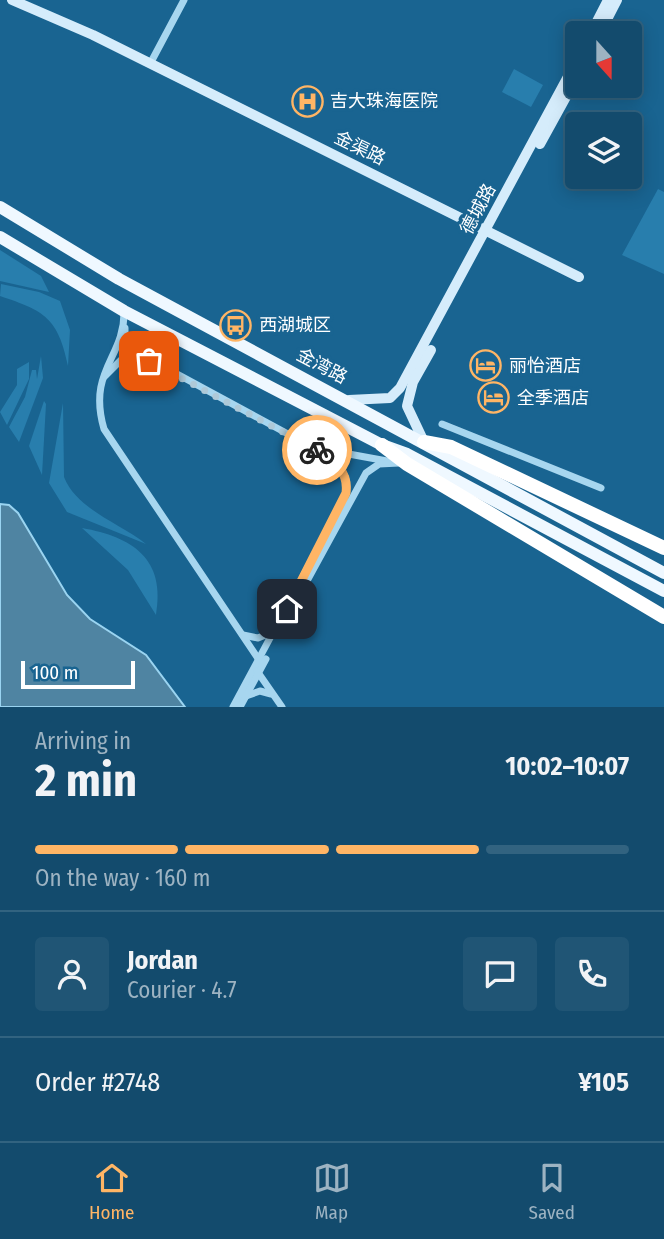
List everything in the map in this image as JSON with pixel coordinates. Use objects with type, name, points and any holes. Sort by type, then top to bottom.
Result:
[{"type":"highway","points":[[424,442],[451,447],[664,548]]},
{"type":"highway","points":[[382,446],[407,464],[664,617]]},
{"type":"main road","name":"金湾路","points":[[0,207],[119,279],[349,400],[664,573]]},
{"type":"main road","points":[[0,237],[124,312],[382,446],[407,454],[664,591]]},
{"type":"street","name":"金渠路","points":[[12,0],[93,35],[579,277]]},
{"type":"street","points":[[150,64],[184,0]]},
{"type":"street","points":[[597,21],[608,0]]},
{"type":"street","points":[[606,21],[617,0]]},
{"type":"street","name":"德城路","points":[[490,232],[565,84]]},
{"type":"street","name":"德城路","points":[[411,379],[565,98]]},
{"type":"street","points":[[124,312],[126,345],[149,361],[312,447],[341,468],[347,485],[344,500],[240,707]]},
{"type":"street","points":[[125,328],[101,381],[101,418],[110,441],[243,635],[273,695],[282,707]]},
{"type":"street","points":[[101,381],[121,360],[130,358],[149,361]]},
{"type":"street","points":[[349,400],[390,398],[411,379]]},
{"type":"street","points":[[411,379],[407,407],[424,442]]},
{"type":"street","points":[[442,424],[601,488]]},
{"type":"street","points":[[312,447],[407,464]]},
{"type":"street","points":[[233,707],[259,666],[361,480],[372,468],[389,461]]},
{"type":"street","points":[[243,635],[258,638],[276,631]]},
{"type":"street","points":[[246,696],[260,691],[273,695]]},
{"type":"shaded area","points":[[514,69],[543,85],[531,107],[502,92]]},
{"type":"shaded area","points":[[658,189],[664,192],[664,274],[622,255]]},
{"type":"shaded area","points":[[0,250],[41,276],[49,292],[0,281]]},
{"type":"shaded area","points":[[1,284],[39,292],[60,301],[70,330],[68,366],[54,327],[39,312],[0,296]]},
{"type":"shaded area","points":[[41,356],[43,378],[19,442],[9,427],[25,397],[32,370],[36,370],[37,379]]},
{"type":"shaded area","points":[[29,362],[29,379],[7,425],[0,412],[17,385],[17,369]]},
{"type":"shaded area","points":[[44,401],[46,404],[42,475],[29,446]]},
{"type":"shaded area","points":[[63,403],[64,477],[70,488],[89,507],[146,544],[67,512],[49,483]]},
{"type":"shaded area","points":[[0,504],[9,505],[18,513],[67,595],[90,619],[146,655],[185,707],[0,707]]},
{"type":"shaded area","points":[[82,528],[116,538],[142,554],[156,579],[156,615],[128,570]]},
{"type":"way so far","points":[[149,361],[317,450]]},
{"type":"place","name":"吉大珠海医院","points":[[307,101]]},
{"type":"place","name":"西湖城区","points":[[236,325]]},
{"type":"place","name":"丽怡酒店","points":[[486,366]]},
{"type":"place","name":"全季酒店","points":[[494,398]]},
{"type":"route","points":[[287,609],[346,493],[346,477],[341,468],[317,450]]}]
